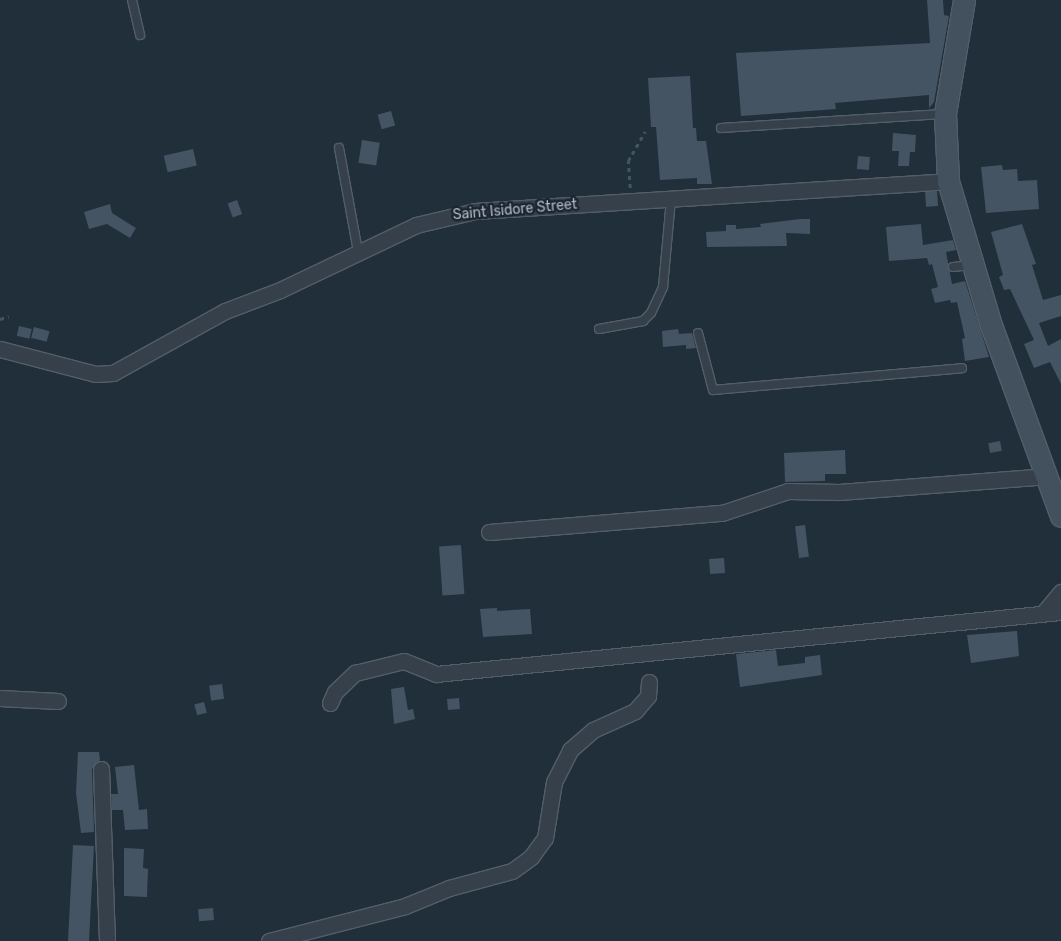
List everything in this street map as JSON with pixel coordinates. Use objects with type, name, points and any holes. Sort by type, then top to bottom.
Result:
[{"type":"street","points":[[964,0],[945,114],[948,181],[962,266],[1047,476],[1061,516]]},
{"type":"street","name":"Saint Isidore Street","points":[[0,349],[95,374],[114,373],[225,311],[280,290],[416,225],[444,216],[474,211],[632,199],[671,199],[948,181]]},
{"type":"street","points":[[489,532],[722,513],[788,491],[840,492],[1047,476]]},
{"type":"street","points":[[1044,612],[1061,592]]},
{"type":"street","points":[[330,703],[335,692],[355,673],[404,662],[436,674],[1044,612],[1061,612]]},
{"type":"street","points":[[269,941],[405,906],[449,888],[512,870],[532,857],[545,838],[554,782],[570,750],[594,730],[634,711],[648,696],[649,682]]},
{"type":"street","points":[[0,698],[58,701]]},
{"type":"street","points":[[101,769],[107,941]]},
{"type":"lane","points":[[132,0],[140,35]]},
{"type":"lane","points":[[721,128],[945,114]]},
{"type":"lane","points":[[339,148],[358,252]]},
{"type":"lane","points":[[600,329],[643,321],[651,313],[663,287],[671,199]]},
{"type":"lane","points":[[698,333],[713,390],[962,368]]},
{"type":"path","points":[[632,199],[628,161],[645,132]]},
{"type":"path","points":[[0,319],[9,316]]},
{"type":"building","points":[[927,0],[943,0],[944,15],[949,16],[934,102],[929,108],[929,95],[835,103],[836,109],[741,116],[736,53],[930,43]]},
{"type":"building","points":[[690,76],[693,128],[696,128],[697,141],[706,141],[712,184],[697,184],[697,178],[660,180],[656,127],[651,127],[648,78]]},
{"type":"building","points":[[391,111],[395,125],[382,129],[378,115]]},
{"type":"building","points":[[893,133],[916,135],[915,152],[910,152],[909,166],[898,166],[899,151],[892,151]]},
{"type":"building","points":[[362,140],[380,143],[376,166],[358,163]]},
{"type":"building","points":[[193,149],[197,166],[168,172],[164,156]]},
{"type":"building","points":[[858,156],[870,157],[869,170],[857,169]]},
{"type":"building","points":[[1002,165],[1003,170],[1017,169],[1018,181],[1037,180],[1039,209],[986,213],[981,167]]},
{"type":"building","points":[[937,191],[938,206],[926,207],[925,192]]},
{"type":"building","points":[[237,200],[242,214],[233,218],[228,203]]},
{"type":"building","points":[[110,204],[112,213],[136,228],[130,238],[107,224],[89,229],[84,212]]},
{"type":"building","points":[[810,219],[810,234],[786,233],[787,246],[707,247],[706,232],[726,231],[726,225],[736,225],[736,229],[761,227],[760,224]]},
{"type":"building","points":[[921,224],[923,245],[953,240],[956,250],[946,252],[952,284],[965,281],[989,357],[965,361],[962,339],[965,338],[957,302],[951,303],[950,300],[935,303],[931,289],[938,287],[932,264],[929,265],[927,258],[889,261],[886,227]]},
{"type":"building","points":[[1022,224],[1036,264],[1032,265],[1043,300],[1061,295],[1061,316],[1039,323],[1048,346],[1061,339],[1061,384],[1050,362],[1034,368],[1024,344],[1034,340],[1010,289],[1004,290],[999,277],[1003,275],[991,232]]},
{"type":"building","points":[[19,326],[32,329],[29,339],[17,336]]},
{"type":"building","points":[[34,327],[49,331],[47,342],[31,338]]},
{"type":"building","points":[[678,329],[679,334],[692,333],[696,348],[686,349],[686,345],[663,347],[662,331]]},
{"type":"building","points":[[1000,441],[1002,451],[990,453],[988,443]]},
{"type":"building","points":[[845,450],[846,474],[825,474],[825,481],[785,482],[784,453]]},
{"type":"building","points":[[805,525],[809,557],[799,558],[795,526]]},
{"type":"building","points":[[461,545],[464,594],[442,595],[439,547]]},
{"type":"building","points":[[724,558],[725,573],[710,574],[709,559]]},
{"type":"building","points":[[497,608],[497,611],[530,609],[532,634],[483,637],[480,609]]},
{"type":"building","points":[[1017,631],[1019,656],[971,663],[967,635]]},
{"type":"building","points":[[776,650],[778,666],[805,663],[805,657],[820,655],[822,675],[740,687],[736,654]]},
{"type":"building","points":[[222,684],[224,699],[211,701],[209,686]]},
{"type":"building","points":[[404,687],[408,710],[413,709],[415,719],[394,724],[391,689]]},
{"type":"building","points":[[459,698],[460,709],[448,710],[447,699]]},
{"type":"building","points":[[204,702],[207,713],[197,715],[194,705]]},
{"type":"building","points":[[78,752],[99,752],[100,760],[92,769],[94,832],[81,833],[76,793]]},
{"type":"building","points":[[134,765],[139,810],[147,809],[148,829],[125,830],[123,810],[112,810],[111,794],[118,794],[115,767]]},
{"type":"building","points":[[73,845],[94,846],[89,941],[68,941]]},
{"type":"building","points":[[124,848],[144,849],[143,868],[148,869],[147,897],[124,896]]},
{"type":"building","points":[[213,908],[214,920],[199,921],[198,909]]}]
